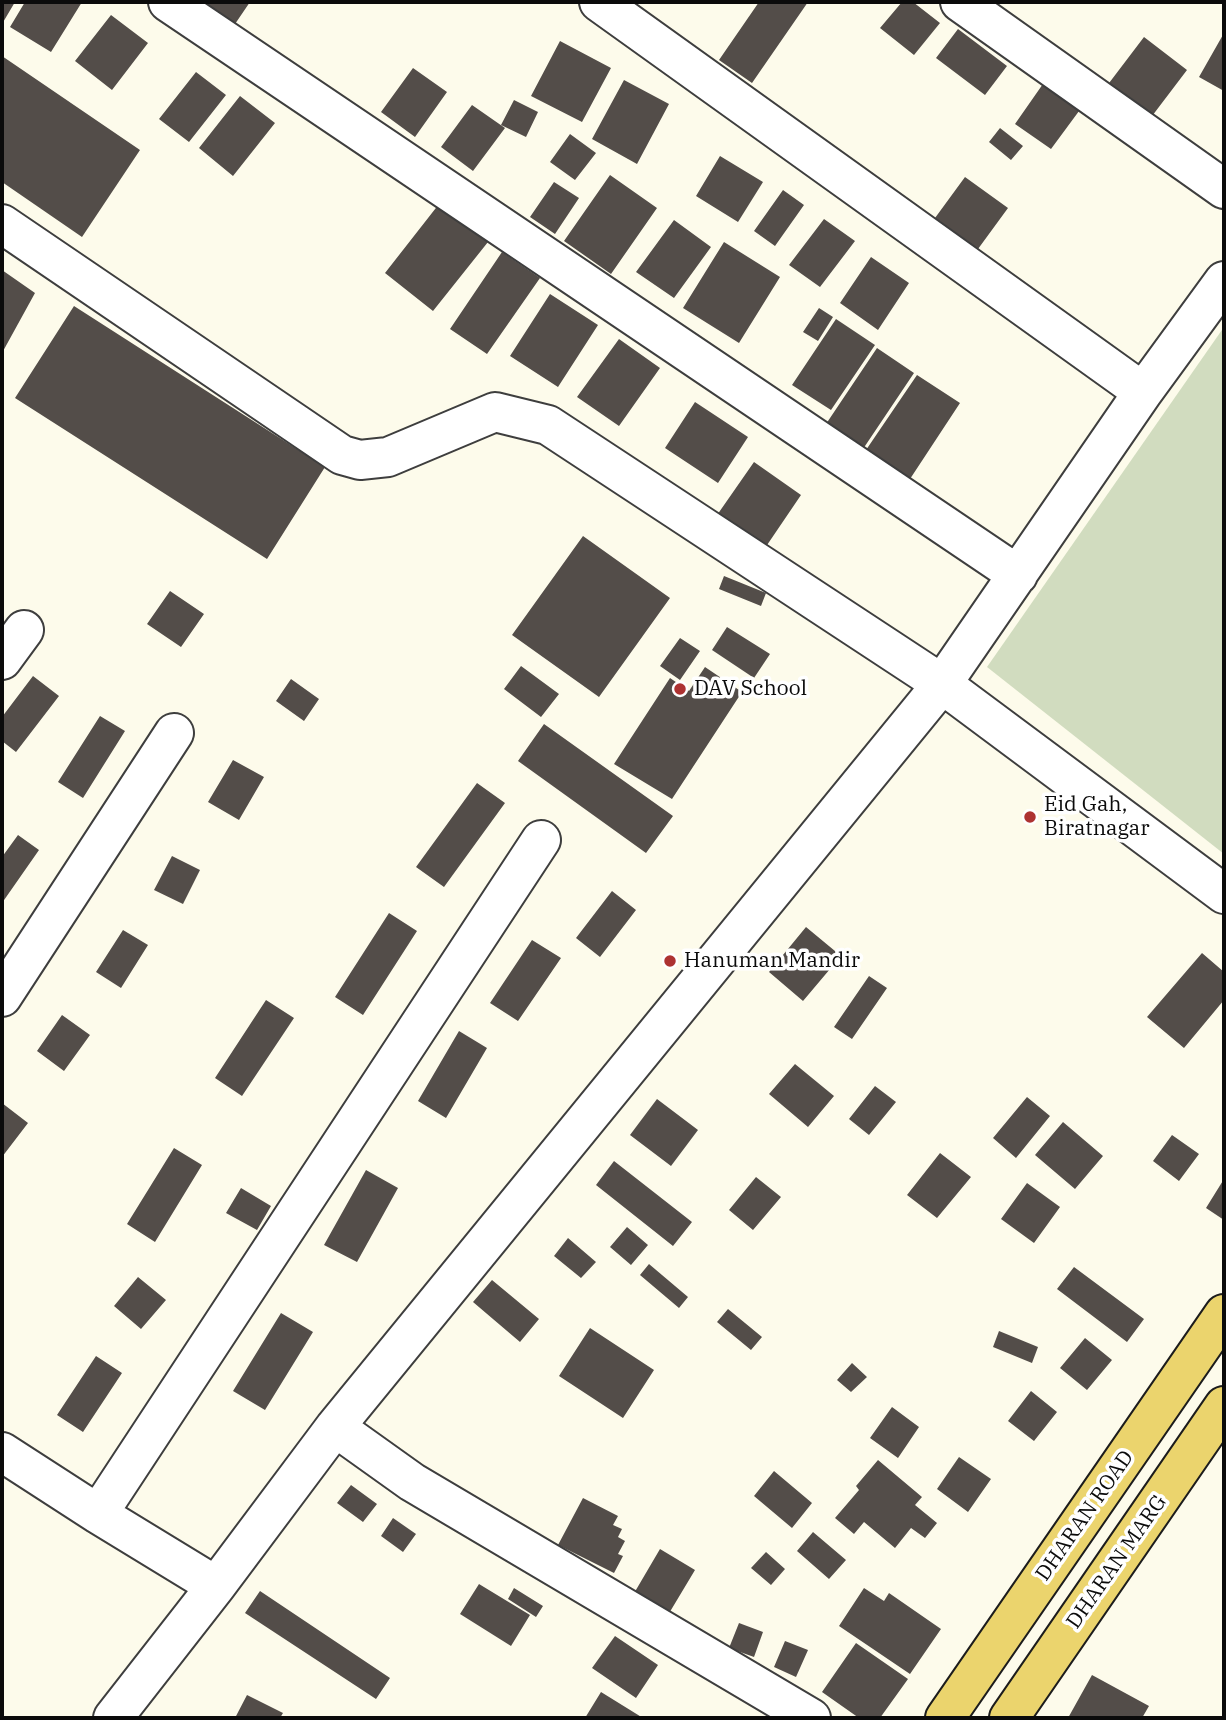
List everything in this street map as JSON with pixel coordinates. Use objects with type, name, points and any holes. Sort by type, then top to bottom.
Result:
[{"type":"main road","name":"DHARAN ROAD","points":[[945,1718],[1224,1314]]},
{"type":"main road","name":"DHARAN MARG","points":[[1009,1718],[1224,1406]]},
{"type":"street","points":[[168,2],[1018,575]]},
{"type":"street","points":[[599,2],[1143,392]]},
{"type":"street","points":[[960,2],[1224,189]]},
{"type":"street","points":[[2,224],[342,455],[360,460],[388,457],[495,412],[548,425],[942,684],[1224,894]]},
{"type":"street","points":[[113,1718],[335,1427],[942,684],[1143,392],[1224,281]]},
{"type":"street","points":[[2,660],[24,629]]},
{"type":"street","points":[[2,997],[174,733]]},
{"type":"street","points":[[98,1514],[541,840]]},
{"type":"street","points":[[335,1427],[412,1482],[811,1718]]},
{"type":"street","points":[[2,1452],[216,1586]]},
{"type":"green space","points":[[1224,327],[1224,854],[987,667]]},
{"type":"building","points":[[2,2],[15,2],[2,24]]},
{"type":"building","points":[[25,2],[82,2],[51,52],[10,27]]},
{"type":"building","points":[[204,2],[250,2],[235,24]]},
{"type":"building","points":[[759,2],[808,2],[752,83],[719,60]]},
{"type":"building","points":[[902,2],[913,2],[940,23],[914,55],[880,28]]},
{"type":"building","points":[[111,15],[148,43],[112,90],[75,61]]},
{"type":"building","points":[[958,29],[1007,66],[985,95],[936,58]]},
{"type":"building","points":[[1224,33],[1224,91],[1199,77]]},
{"type":"building","points":[[1144,37],[1187,70],[1146,124],[1103,91]]},
{"type":"building","points":[[560,41],[611,68],[582,122],[531,96]]},
{"type":"building","points":[[2,56],[140,150],[82,237],[2,182]]},
{"type":"building","points":[[413,68],[447,92],[415,137],[381,112]]},
{"type":"building","points":[[196,72],[226,95],[189,142],[159,119]]},
{"type":"building","points":[[624,80],[669,104],[637,164],[592,139]]},
{"type":"building","points":[[1045,81],[1082,107],[1051,149],[1015,124]]},
{"type":"building","points":[[240,96],[275,123],[233,176],[199,148]]},
{"type":"building","points":[[514,100],[538,112],[526,137],[501,125]]},
{"type":"building","points":[[472,105],[505,128],[473,171],[441,147]]},
{"type":"building","points":[[1000,128],[1023,146],[1011,160],[989,142]]},
{"type":"building","points":[[570,134],[596,153],[575,180],[550,162]]},
{"type":"building","points":[[720,156],[763,182],[738,222],[696,196]]},
{"type":"building","points":[[610,175],[657,208],[611,274],[564,241]]},
{"type":"building","points":[[965,177],[1008,208],[978,249],[935,218]]},
{"type":"building","points":[[554,182],[579,198],[555,234],[530,217]]},
{"type":"building","points":[[783,190],[804,205],[775,246],[754,231]]},
{"type":"building","points":[[439,204],[488,242],[433,311],[385,273]]},
{"type":"building","points":[[824,219],[855,241],[820,287],[789,265]]},
{"type":"building","points":[[674,220],[711,247],[674,298],[636,272]]},
{"type":"building","points":[[724,242],[780,277],[739,343],[683,308]]},
{"type":"building","points":[[502,252],[540,278],[487,354],[450,329]]},
{"type":"building","points":[[871,257],[909,283],[878,330],[840,303]]},
{"type":"building","points":[[2,270],[35,293],[2,353]]},
{"type":"building","points":[[550,294],[598,325],[558,387],[510,356]]},
{"type":"building","points":[[74,306],[325,467],[267,559],[15,398]]},
{"type":"building","points":[[819,308],[833,317],[818,341],[803,332]]},
{"type":"building","points":[[836,319],[875,345],[831,410],[792,385]]},
{"type":"building","points":[[619,339],[660,368],[619,426],[577,397]]},
{"type":"building","points":[[877,348],[914,373],[863,449],[826,424]]},
{"type":"building","points":[[917,375],[960,403],[910,479],[866,450]]},
{"type":"building","points":[[695,402],[748,437],[718,483],[665,448]]},
{"type":"building","points":[[754,462],[801,495],[763,551],[715,518]]},
{"type":"building","points":[[583,536],[670,598],[599,697],[512,635]]},
{"type":"building","points":[[724,576],[766,593],[761,606],[719,589]]},
{"type":"building","points":[[170,591],[204,614],[181,647],[147,624]]},
{"type":"building","points":[[727,627],[770,654],[754,678],[712,650]]},
{"type":"building","points":[[680,638],[700,651],[680,680],[660,666]]},
{"type":"building","points":[[521,666],[559,694],[541,717],[504,689]]},
{"type":"building","points":[[705,667],[742,692],[672,799],[614,764],[670,678],[689,691]]},
{"type":"building","points":[[33,676],[59,696],[16,752],[2,741],[2,717]]},
{"type":"building","points":[[291,679],[319,699],[304,721],[276,701]]},
{"type":"building","points":[[100,716],[125,731],[83,798],[58,782]]},
{"type":"building","points":[[544,724],[673,816],[646,853],[518,761]]},
{"type":"building","points":[[233,760],[264,777],[239,820],[208,802]]},
{"type":"building","points":[[477,783],[505,803],[444,887],[416,867]]},
{"type":"building","points":[[18,835],[39,850],[2,903],[2,857]]},
{"type":"building","points":[[172,856],[200,870],[183,904],[154,890]]},
{"type":"building","points":[[612,891],[636,910],[600,957],[576,938]]},
{"type":"building","points":[[389,913],[417,931],[363,1015],[335,997]]},
{"type":"building","points":[[806,927],[841,956],[803,1001],[769,972]]},
{"type":"building","points":[[123,930],[148,945],[121,988],[96,972]]},
{"type":"building","points":[[532,940],[561,958],[518,1021],[490,1003]]},
{"type":"building","points":[[1202,953],[1224,972],[1224,1000],[1184,1048],[1147,1017]]},
{"type":"building","points":[[869,976],[887,988],[852,1039],[834,1027]]},
{"type":"building","points":[[266,1000],[294,1018],[242,1096],[215,1078]]},
{"type":"building","points":[[62,1015],[90,1035],[64,1071],[37,1051]]},
{"type":"building","points":[[459,1031],[487,1048],[446,1118],[418,1101]]},
{"type":"building","points":[[795,1064],[834,1096],[808,1127],[769,1094]]},
{"type":"building","points":[[875,1086],[896,1102],[869,1135],[849,1119]]},
{"type":"building","points":[[1027,1097],[1050,1116],[1016,1158],[993,1138]]},
{"type":"building","points":[[657,1099],[698,1130],[671,1166],[630,1135]]},
{"type":"building","points":[[2,1103],[28,1123],[2,1157]]},
{"type":"building","points":[[1063,1122],[1103,1156],[1075,1189],[1035,1155]]},
{"type":"building","points":[[1172,1135],[1199,1154],[1179,1181],[1153,1161]]},
{"type":"building","points":[[174,1148],[202,1165],[155,1242],[127,1224]]},
{"type":"building","points":[[940,1153],[971,1177],[937,1218],[907,1195]]},
{"type":"building","points":[[614,1161],[692,1222],[673,1246],[596,1185]]},
{"type":"building","points":[[366,1170],[398,1188],[357,1262],[324,1245]]},
{"type":"building","points":[[756,1177],[781,1197],[753,1230],[729,1210]]},
{"type":"building","points":[[1224,1179],[1224,1220],[1206,1208]]},
{"type":"building","points":[[1027,1183],[1060,1207],[1034,1243],[1001,1219]]},
{"type":"building","points":[[241,1188],[271,1206],[257,1230],[226,1213]]},
{"type":"building","points":[[627,1227],[648,1245],[631,1265],[610,1247]]},
{"type":"building","points":[[568,1238],[596,1262],[581,1278],[554,1256]]},
{"type":"building","points":[[649,1264],[688,1297],[679,1308],[640,1275]]},
{"type":"building","points":[[1074,1267],[1144,1319],[1127,1342],[1057,1289]]},
{"type":"building","points":[[138,1277],[166,1300],[141,1329],[114,1306]]},
{"type":"building","points":[[492,1280],[539,1319],[520,1342],[473,1302]]},
{"type":"building","points":[[728,1309],[762,1337],[751,1350],[717,1322]]},
{"type":"building","points":[[281,1313],[313,1332],[265,1410],[233,1391]]},
{"type":"building","points":[[590,1328],[654,1370],[623,1418],[559,1376]]},
{"type":"building","points":[[999,1331],[1038,1347],[1032,1363],[993,1347]]},
{"type":"building","points":[[1085,1338],[1112,1360],[1087,1390],[1060,1368]]},
{"type":"building","points":[[96,1356],[122,1373],[83,1432],[57,1415]]},
{"type":"building","points":[[852,1363],[867,1377],[851,1392],[837,1380]]},
{"type":"building","points":[[1031,1391],[1057,1412],[1034,1441],[1008,1421]]},
{"type":"building","points":[[892,1407],[919,1427],[898,1458],[870,1438]]},
{"type":"building","points":[[959,1457],[991,1479],[968,1512],[937,1489]]},
{"type":"building","points":[[878,1460],[922,1497],[915,1505],[937,1523],[925,1538],[911,1528],[895,1548],[864,1522],[854,1534],[835,1518],[859,1490],[856,1486]]},
{"type":"building","points":[[774,1471],[812,1503],[792,1528],[754,1496]]},
{"type":"building","points":[[351,1485],[377,1504],[363,1522],[337,1503]]},
{"type":"building","points":[[583,1498],[618,1516],[613,1525],[622,1529],[618,1537],[625,1541],[618,1554],[623,1556],[614,1573],[558,1545]]},
{"type":"building","points":[[393,1518],[416,1534],[403,1552],[381,1536]]},
{"type":"building","points":[[813,1532],[846,1560],[829,1579],[797,1551]]},
{"type":"building","points":[[660,1549],[695,1570],[668,1615],[633,1595]]},
{"type":"building","points":[[766,1552],[785,1569],[771,1585],[751,1568]]},
{"type":"building","points":[[479,1584],[530,1615],[511,1646],[460,1614]]},
{"type":"building","points":[[514,1588],[543,1606],[536,1617],[508,1599]]},
{"type":"building","points":[[864,1588],[884,1601],[889,1593],[941,1629],[910,1674],[839,1626]]},
{"type":"building","points":[[260,1591],[390,1678],[376,1699],[245,1613]]},
{"type":"building","points":[[739,1623],[763,1632],[754,1657],[729,1648]]},
{"type":"building","points":[[615,1636],[658,1665],[636,1698],[592,1668]]},
{"type":"building","points":[[785,1641],[808,1650],[796,1677],[774,1667]]},
{"type":"building","points":[[856,1643],[908,1679],[880,1718],[859,1718],[822,1692]]},
{"type":"building","points":[[1092,1675],[1149,1706],[1142,1718],[1068,1718]]},
{"type":"building","points":[[601,1692],[643,1718],[585,1718]]},
{"type":"building","points":[[247,1695],[283,1713],[280,1718],[235,1718]]},
{"type":"place","name":"DAV School","points":[[680,689]]},
{"type":"place","name":"Eid Gah, Biratnagar","points":[[1030,817]]},
{"type":"place","name":"Hanuman Mandir","points":[[670,961]]}]
